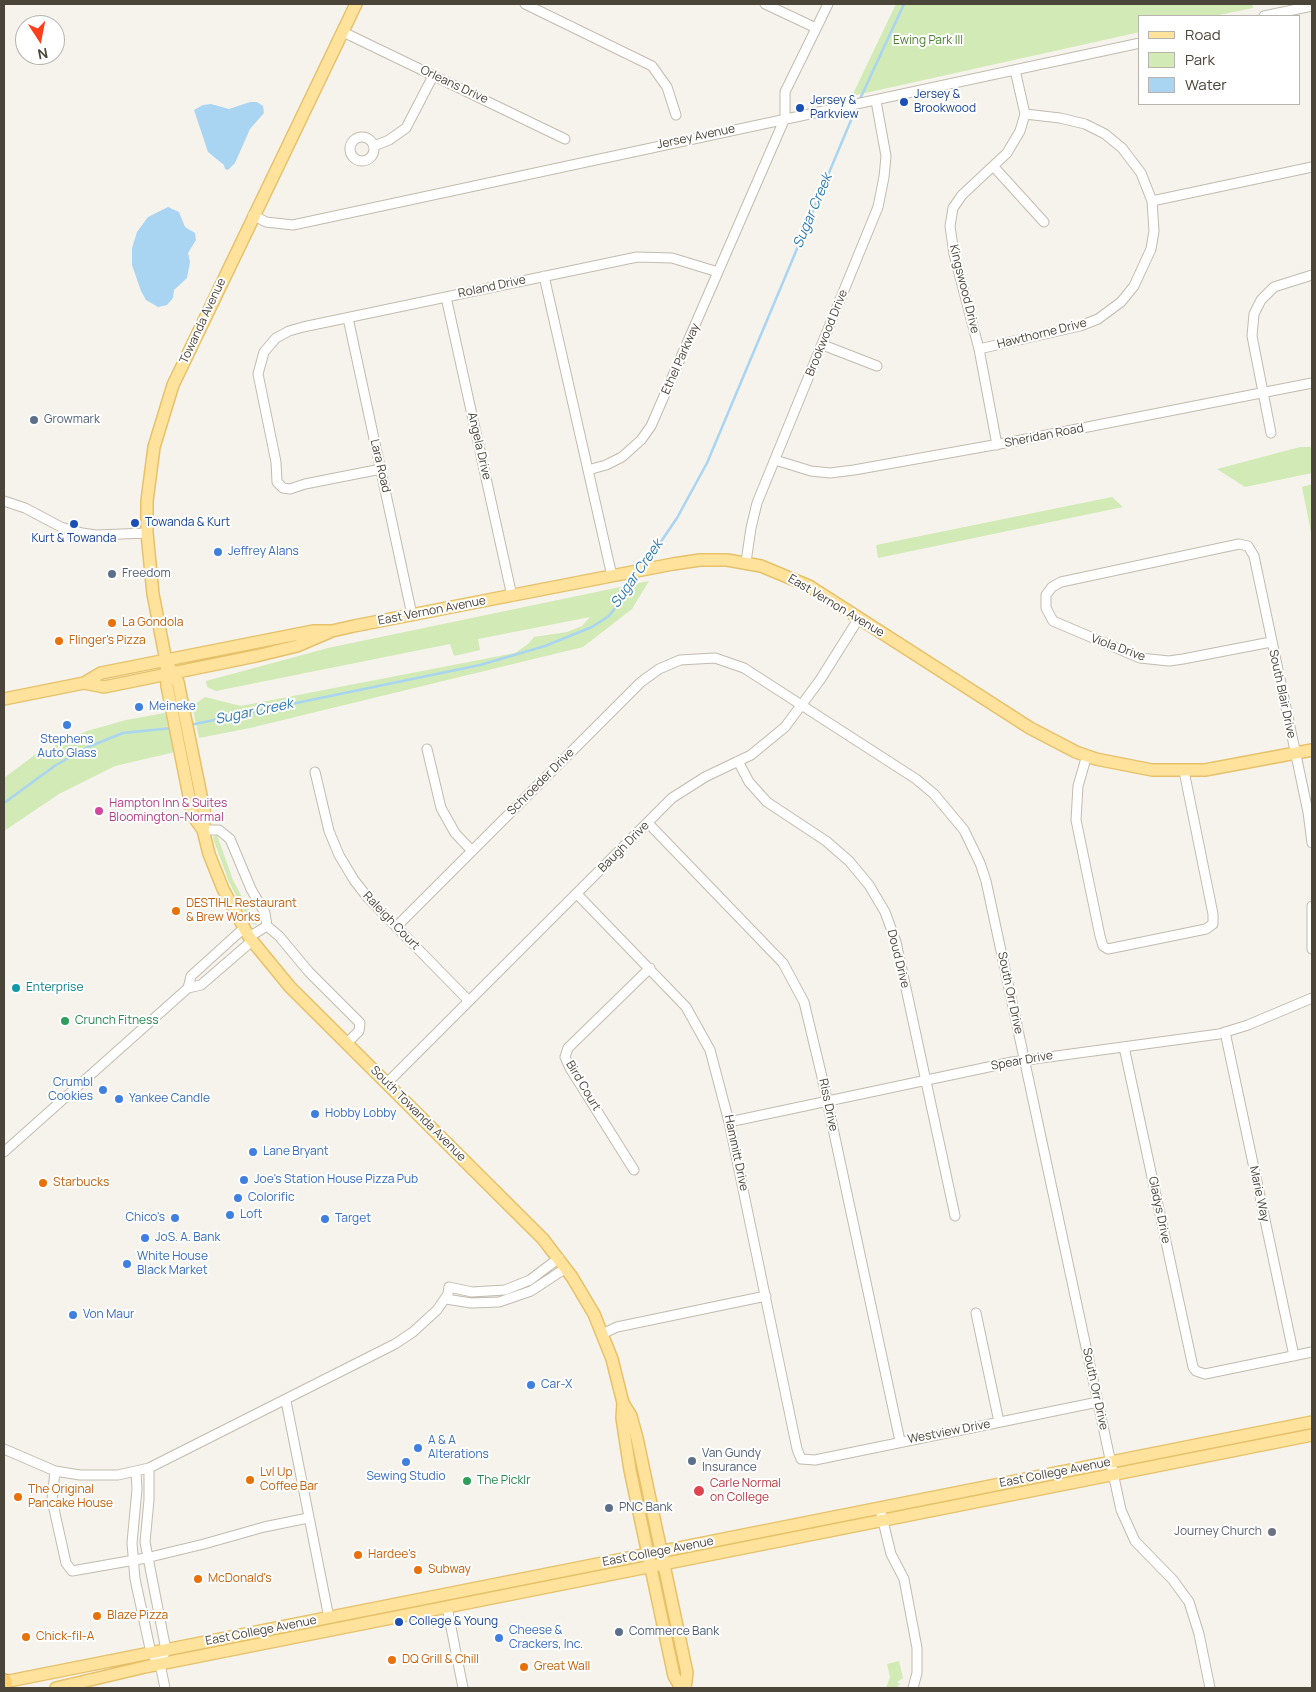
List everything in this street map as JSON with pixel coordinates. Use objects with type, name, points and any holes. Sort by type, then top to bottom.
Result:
[{"type":"main road","name":"Towanda Avenue","points":[[166,661],[152,594],[147,533],[150,466],[158,426],[173,385],[356,4]]},
{"type":"main road","name":"East Vernon Avenue","points":[[84,683],[104,687],[284,649],[316,640],[332,632],[412,615],[673,564],[713,560],[746,562],[792,577],[1030,728],[1087,756],[1140,769],[1184,771],[1225,768],[1312,750]]},
{"type":"main road","name":"East Vernon Avenue","points":[[4,699],[84,683],[101,673],[313,631],[332,632]]},
{"type":"main road","name":"South Towanda Avenue","points":[[166,661],[170,673],[172,713],[183,740],[205,815],[203,830],[220,881],[248,935],[278,974],[528,1223],[566,1268],[581,1290],[612,1359],[623,1403],[622,1418],[648,1555],[674,1676],[683,1688]]},
{"type":"main road","name":"South Towanda Avenue","points":[[170,673],[178,682],[184,711],[183,740]]},
{"type":"main road","name":"South Towanda Avenue","points":[[623,1403],[632,1416],[636,1431],[662,1552],[687,1673],[683,1688]]},
{"type":"main road","name":"East College Avenue","points":[[4,1682],[1312,1422]]},
{"type":"main road","name":"East College Avenue","points":[[56,1688],[160,1664],[321,1634],[447,1607],[1312,1436]]},
{"type":"main road","points":[[321,1634],[330,1622],[373,1613],[391,1605]]},
{"type":"street","points":[[525,4],[652,66],[667,86],[676,115]]},
{"type":"street","points":[[765,4],[816,28]]},
{"type":"street","points":[[786,118],[785,92],[828,4]]},
{"type":"street","points":[[1269,15],[1312,6]]},
{"type":"street","name":"Orleans Drive","points":[[342,32],[565,138]]},
{"type":"street","name":"Jersey Avenue","points":[[253,215],[266,222],[293,225],[1138,43]]},
{"type":"street","name":"Kingswood Drive","points":[[996,445],[979,349],[954,254],[950,219],[953,208],[962,194],[994,167],[1013,145],[1023,124],[1024,114],[1015,70]]},
{"type":"street","points":[[374,146],[389,140],[406,128],[433,76]]},
{"type":"street","name":"Brookwood Drive","points":[[746,562],[753,516],[870,227],[883,187],[886,156],[873,101]]},
{"type":"street","name":"Hawthorne Drive","points":[[979,349],[1080,326],[1098,319],[1115,307],[1134,286],[1148,258],[1154,231],[1152,201],[1136,165],[1122,148],[1105,134],[1072,120],[1024,114]]},
{"type":"street","name":"Ethel Parkway","points":[[588,470],[618,459],[647,432],[786,118]]},
{"type":"street","points":[[994,167],[1044,222]]},
{"type":"street","points":[[1152,201],[1312,167]]},
{"type":"street","name":"Roland Drive","points":[[381,469],[305,484],[290,490],[283,488],[277,482],[276,462],[258,380],[260,361],[269,344],[280,335],[295,329],[642,256],[672,258],[718,272]]},
{"type":"street","points":[[1271,433],[1252,336],[1254,314],[1261,300],[1274,287],[1312,275]]},
{"type":"street","points":[[544,276],[613,576]]},
{"type":"street","name":"Angela Drive","points":[[446,297],[512,596]]},
{"type":"street","name":"Lara Road","points":[[348,318],[412,615]]},
{"type":"street","points":[[823,345],[877,366]]},
{"type":"street","name":"Sheridan Road","points":[[775,460],[811,471],[840,472],[996,445],[1312,383]]},
{"type":"street","points":[[4,501],[25,508],[61,527],[82,533],[108,535],[147,533]]},
{"type":"street","name":"South Blair Drive","points":[[1046,596],[1052,587],[1061,582],[1239,544],[1248,546],[1254,556],[1312,843]]},
{"type":"street","name":"Viola Drive","points":[[1046,596],[1046,608],[1053,622],[1140,658],[1169,661],[1271,642]]},
{"type":"street","name":"Baugh Drive","points":[[387,1083],[681,791],[738,761],[772,740],[802,705],[859,618]]},
{"type":"street","name":"South Orr Drive","points":[[697,658],[723,660],[744,668],[921,782],[942,802],[964,830],[977,855],[986,881],[1121,1510],[1131,1534],[1141,1548],[1174,1580],[1189,1602],[1199,1634],[1210,1688]]},
{"type":"street","name":"Schroeder Drive","points":[[396,926],[641,682],[652,673],[672,663],[697,658]]},
{"type":"street","points":[[427,749],[441,808],[455,833],[472,851]]},
{"type":"street","points":[[1087,756],[1078,786],[1076,820],[1100,936],[1106,948],[1112,949],[1206,930],[1212,926],[1213,914],[1184,771]]},
{"type":"street","name":"Doud Drive","points":[[738,761],[749,782],[767,802],[834,847],[863,877],[875,894],[887,917],[896,942],[955,1216]]},
{"type":"street","name":"Raleigh Court","points":[[315,772],[329,831],[339,855],[368,898],[469,1001]]},
{"type":"street","name":"Riss Drive","points":[[648,823],[783,962],[808,1013],[900,1441]]},
{"type":"street","points":[[203,830],[219,830],[230,839],[251,889],[265,913],[267,926],[279,936],[308,970],[360,1023],[359,1030],[346,1043]]},
{"type":"street","name":"Hammitt Drive","points":[[577,894],[686,1007],[705,1038],[714,1061],[729,1122],[797,1449],[801,1459]]},
{"type":"street","points":[[1312,906],[1312,949]]},
{"type":"street","points":[[188,988],[191,976],[248,935],[267,926]]},
{"type":"street","points":[[4,1152],[188,988],[201,985],[248,935]]},
{"type":"street","name":"Bird Court","points":[[634,1170],[570,1068],[566,1051],[650,968]]},
{"type":"street","name":"Spear Drive","points":[[729,1122],[1024,1060],[1225,1032],[1312,998]]},
{"type":"street","name":"Marie Way","points":[[1225,1032],[1294,1356]]},
{"type":"street","name":"Gladys Drive","points":[[1124,1047],[1191,1360],[1198,1372],[1205,1374],[1294,1356]]},
{"type":"street","points":[[4,1449],[55,1471],[106,1476],[136,1472],[149,1468],[286,1401],[399,1342],[426,1322],[446,1299],[449,1287],[472,1292],[506,1290],[530,1280],[558,1258]]},
{"type":"street","points":[[446,1299],[471,1303],[499,1302],[531,1291],[566,1268]]},
{"type":"street","points":[[602,1334],[616,1327],[766,1296]]},
{"type":"street","points":[[976,1313],[999,1422]]},
{"type":"street","points":[[1294,1356],[1312,1352]]},
{"type":"street","points":[[286,1401],[329,1618]]},
{"type":"street","name":"Westview Drive","points":[[801,1459],[815,1460],[900,1441],[1098,1402]]},
{"type":"street","points":[[149,1468],[149,1500],[145,1542],[146,1558],[166,1650],[160,1664]]},
{"type":"street","points":[[55,1471],[52,1500],[69,1569],[77,1571],[146,1558],[264,1527],[308,1518]]},
{"type":"street","points":[[136,1472],[133,1560],[151,1653],[160,1664],[165,1688]]},
{"type":"street","points":[[880,1508],[891,1554],[904,1579],[917,1648],[917,1673],[913,1688]]},
{"type":"street","points":[[447,1607],[463,1688]]},
{"type":"green space","name":"Ewing Park III","points":[[896,4],[1252,4],[1253,8],[1219,15],[1138,15],[1138,32],[852,96]]},
{"type":"green space","points":[[1300,447],[1312,447],[1312,473],[1245,487],[1217,469]]},
{"type":"green space","points":[[1312,484],[1312,537],[1302,487]]},
{"type":"green space","points":[[1112,497],[1123,507],[878,558],[876,545]]},
{"type":"green space","points":[[649,581],[632,609],[583,647],[250,728],[199,738],[192,706],[205,697],[241,706],[515,653],[534,637],[567,632],[582,626],[590,617],[478,639],[480,650],[454,656],[450,644],[216,691],[207,687],[206,681],[328,648]]},
{"type":"green space","points":[[165,713],[175,752],[115,766],[59,794],[4,831],[4,778],[36,754],[87,731],[126,720]]},
{"type":"green space","points":[[217,835],[233,880],[257,925],[250,923],[229,882],[214,841],[213,837]]},
{"type":"green space","points":[[899,1661],[903,1678],[897,1682],[900,1684],[897,1688],[886,1688],[890,1677],[887,1664]]},
{"type":"water","points":[[250,102],[257,102],[263,106],[264,113],[250,129],[235,163],[228,170],[225,169],[224,165],[208,152],[194,110],[203,105],[211,104],[229,109]]},
{"type":"water","points":[[168,207],[179,212],[185,227],[195,233],[196,240],[188,253],[190,262],[187,278],[174,290],[173,298],[167,305],[158,307],[146,300],[141,291],[132,265],[132,248],[137,232],[148,217]]},
{"type":"waterway","name":"Sugar Creek","points":[[859,101],[904,4]]},
{"type":"waterway","name":"Sugar Creek","points":[[645,565],[677,518],[707,463],[857,106]]},
{"type":"waterway","name":"Sugar Creek","points":[[190,725],[480,665],[545,646],[592,627],[609,616],[640,574]]},
{"type":"waterway","name":"Sugar Creek","points":[[4,803],[56,765],[88,747],[123,733],[172,728]]},
{"type":"place","name":"Jersey & Brookwood","points":[[904,102]]},
{"type":"place","name":"Jersey & Parkview","points":[[800,108]]},
{"type":"place","name":"Growmark","points":[[34,420]]},
{"type":"place","name":"Towanda & Kurt","points":[[135,523]]},
{"type":"place","name":"Kurt & Towanda","points":[[74,524]]},
{"type":"place","name":"Jeffrey Alans","points":[[218,552]]},
{"type":"place","name":"Freedom","points":[[112,574]]},
{"type":"place","name":"La Gondola","points":[[112,623]]},
{"type":"place","name":"Flinger's Pizza","points":[[59,641]]},
{"type":"place","name":"Meineke","points":[[139,707]]},
{"type":"place","name":"Stephens Auto Glass","points":[[67,725]]},
{"type":"place","name":"Hampton Inn & Suites Bloomington-Normal","points":[[99,811]]},
{"type":"place","name":"DESTIHL Restaurant & Brew Works","points":[[176,911]]},
{"type":"place","name":"Enterprise","points":[[16,988]]},
{"type":"place","name":"Crunch Fitness","points":[[65,1021]]},
{"type":"place","name":"Crumbl Cookies","points":[[103,1090]]},
{"type":"place","name":"Yankee Candle","points":[[119,1099]]},
{"type":"place","name":"Hobby Lobby","points":[[315,1114]]},
{"type":"place","name":"Lane Bryant","points":[[253,1152]]},
{"type":"place","name":"Joe's Station House Pizza Pub","points":[[244,1180]]},
{"type":"place","name":"Starbucks","points":[[43,1183]]},
{"type":"place","name":"Colorific","points":[[238,1198]]},
{"type":"place","name":"Loft","points":[[230,1215]]},
{"type":"place","name":"Chico's","points":[[175,1218]]},
{"type":"place","name":"Target","points":[[325,1219]]},
{"type":"place","name":"JoS. A. Bank","points":[[145,1238]]},
{"type":"place","name":"White House Black Market","points":[[127,1264]]},
{"type":"place","name":"Von Maur","points":[[73,1315]]},
{"type":"place","name":"Car-X","points":[[531,1385]]},
{"type":"place","name":"A & A Alterations","points":[[418,1448]]},
{"type":"place","name":"Van Gundy Insurance","points":[[692,1461]]},
{"type":"place","name":"Sewing Studio","points":[[406,1462]]},
{"type":"place","name":"Lvl Up Coffee Bar","points":[[250,1480]]},
{"type":"place","name":"The Picklr","points":[[467,1481]]},
{"type":"place","name":"Carle Normal on College","points":[[699,1491]]},
{"type":"place","name":"The Original Pancake House","points":[[18,1497]]},
{"type":"place","name":"PNC Bank","points":[[609,1508]]},
{"type":"place","name":"Journey Church","points":[[1272,1532]]},
{"type":"place","name":"Hardee's","points":[[358,1555]]},
{"type":"place","name":"Subway","points":[[418,1570]]},
{"type":"place","name":"McDonald's","points":[[198,1579]]},
{"type":"place","name":"Blaze Pizza","points":[[97,1616]]},
{"type":"place","name":"College & Young","points":[[399,1622]]},
{"type":"place","name":"Commerce Bank","points":[[619,1632]]},
{"type":"place","name":"Chick-fil-A","points":[[26,1637]]},
{"type":"place","name":"Cheese & Crackers, Inc.","points":[[499,1638]]},
{"type":"place","name":"DQ Grill & Chill","points":[[392,1660]]},
{"type":"place","name":"Great Wall","points":[[524,1667]]}]
